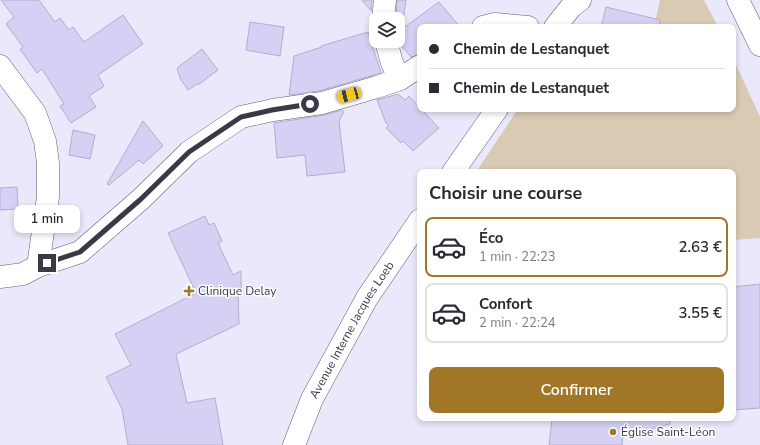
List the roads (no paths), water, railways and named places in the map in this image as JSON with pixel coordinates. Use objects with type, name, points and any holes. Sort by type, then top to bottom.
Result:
[{"type":"street","points":[[384,12],[385,0]]},
{"type":"street","points":[[557,24],[571,7],[580,0]]},
{"type":"street","points":[[738,0],[760,45]]},
{"type":"street","points":[[388,48],[392,63],[400,80]]},
{"type":"street","points":[[0,66],[35,113],[45,141],[48,163],[48,197],[38,266]]},
{"type":"street","points":[[0,277],[22,274],[38,266],[80,252],[141,199],[189,152],[241,117],[272,110],[322,102],[377,87],[400,80],[417,68]]},
{"type":"street","points":[[455,169],[494,112]]},
{"type":"street","name":"Avenue Interne Jacques Loeb","points":[[294,445],[312,399],[367,298],[417,224]]},
{"type":"place","name":"Clinique Delay","points":[[189,291]]},
{"type":"place","name":"Église Saint-Léon","points":[[613,432]]}]
